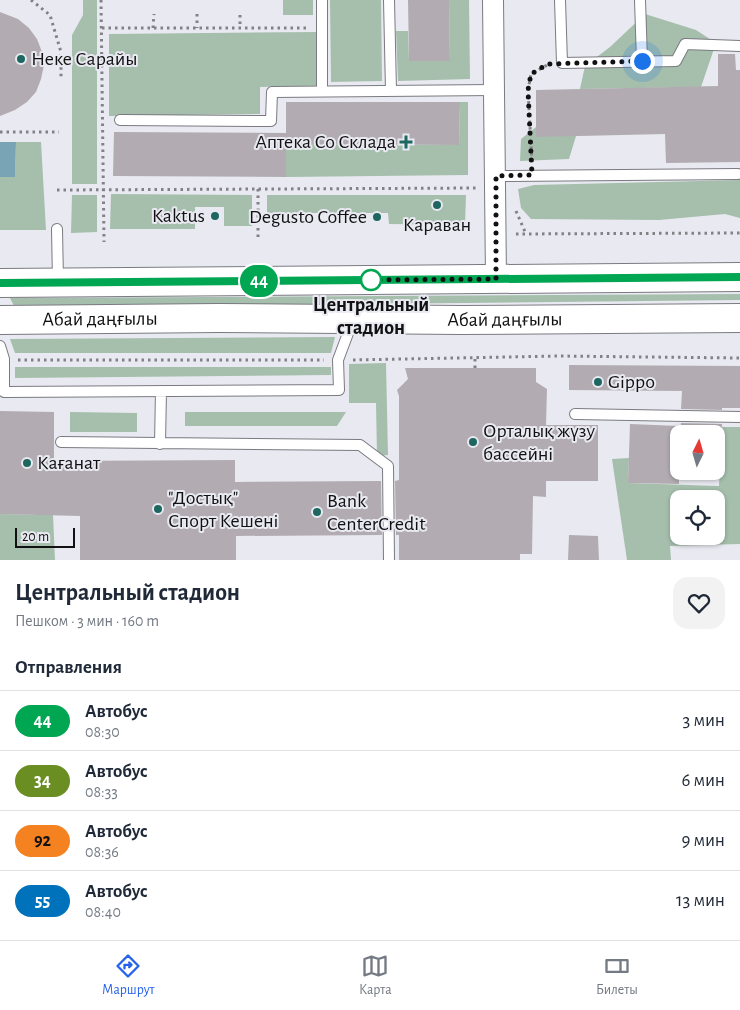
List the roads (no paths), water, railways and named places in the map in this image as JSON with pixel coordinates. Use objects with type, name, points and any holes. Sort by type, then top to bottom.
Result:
[{"type":"main road","name":"Абай даңғылы","points":[[0,283],[740,277]]},
{"type":"main road","name":"Абай даңғылы","points":[[0,320],[740,318]]},
{"type":"street","points":[[493,0],[496,279]]},
{"type":"lane","points":[[322,0],[322,91]]},
{"type":"lane","points":[[390,0],[390,91]]},
{"type":"lane","points":[[560,0],[562,63],[676,61],[685,44],[740,46]]},
{"type":"lane","points":[[640,0],[642,61]]},
{"type":"lane","points":[[120,120],[271,121],[272,92],[494,90]]},
{"type":"lane","points":[[495,182],[532,175],[738,174]]},
{"type":"lane","points":[[57,229],[58,282]]},
{"type":"lane","points":[[0,346],[4,360],[4,392],[339,390],[338,360],[353,319]]},
{"type":"lane","points":[[160,444],[161,391]]},
{"type":"lane","points":[[575,414],[740,417]]},
{"type":"lane","points":[[61,442],[360,445],[388,466],[389,560]]},
{"type":"water","points":[[0,142],[16,142],[15,177],[0,177]]},
{"type":"place","name":"Неке Сарайы","points":[[21,59]]},
{"type":"place","name":"Аптека Со Склада","points":[[406,142]]},
{"type":"place","name":"Караван","points":[[437,205]]},
{"type":"place","name":"Kaktus","points":[[215,216]]},
{"type":"place","name":"Degusto Coffee","points":[[377,217]]},
{"type":"place","name":"Центральный стадион","points":[[371,280]]},
{"type":"place","name":"Gippo","points":[[598,382]]},
{"type":"place","name":"Орталық жүзу бассейні","points":[[473,442]]},
{"type":"place","name":"Кағанат","points":[[27,463]]},
{"type":"place","name":"\"Достық\" Спорт Кешені","points":[[158,509]]},
{"type":"place","name":"Bank CenterCredit","points":[[317,512]]}]
